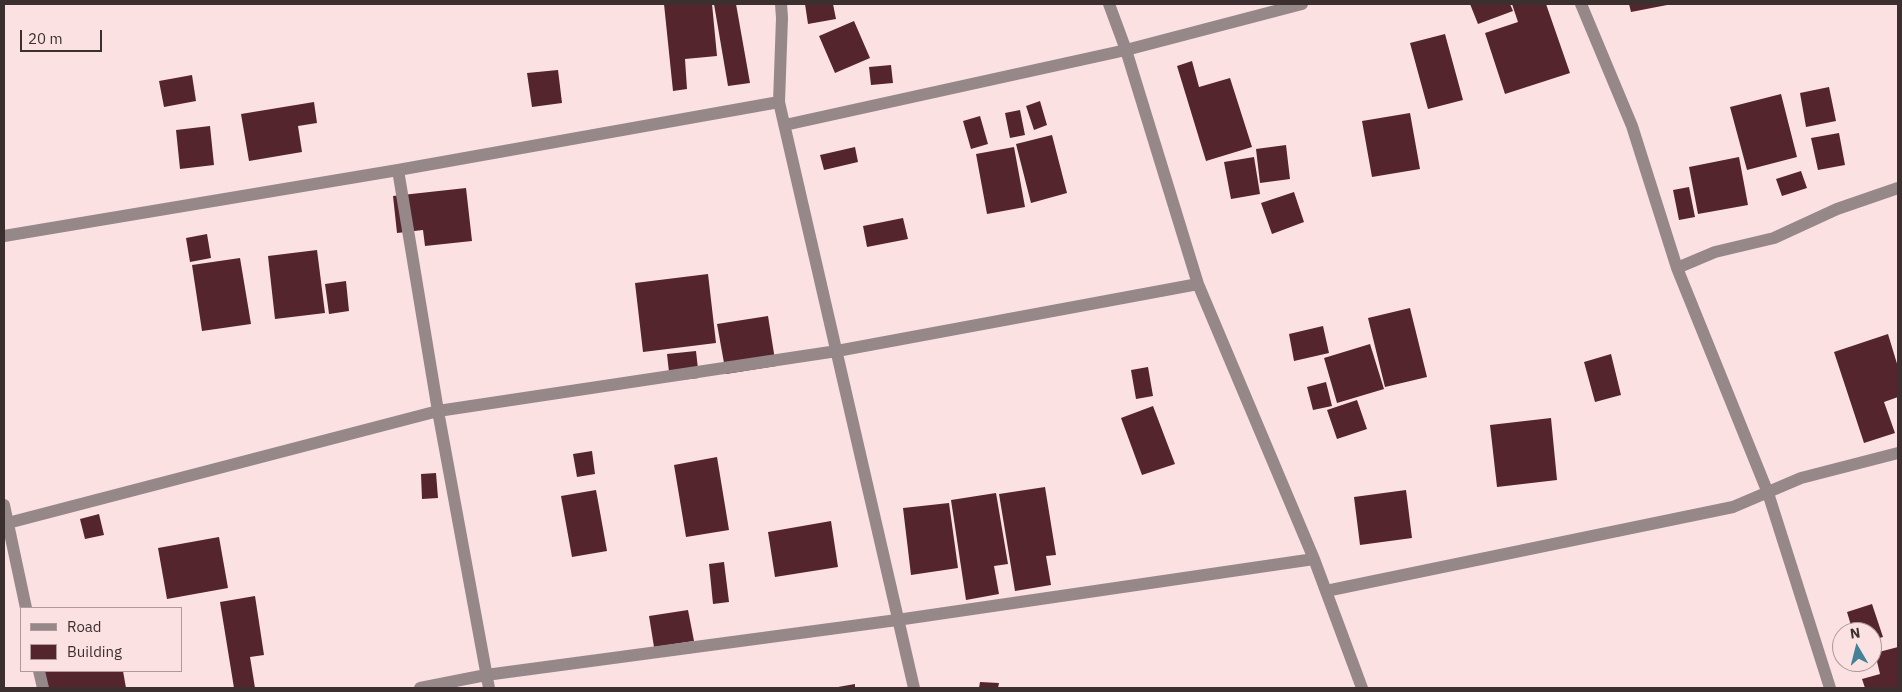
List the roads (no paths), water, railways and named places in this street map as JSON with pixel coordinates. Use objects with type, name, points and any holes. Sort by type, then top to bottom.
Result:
[{"type":"street","points":[[781,4],[779,102],[838,351],[897,620],[914,688]]},
{"type":"street","points":[[1109,4],[1126,50],[1198,284],[1314,559],[1362,688]]},
{"type":"street","points":[[785,125],[1126,50],[1302,4]]},
{"type":"street","points":[[1581,4],[1632,126],[1677,268],[1768,493],[1830,688]]},
{"type":"street","points":[[4,236],[398,170],[779,102]]},
{"type":"street","points":[[398,170],[438,411],[489,688]]},
{"type":"street","points":[[1677,268],[1716,252],[1774,238],[1837,209],[1898,188]]},
{"type":"street","points":[[6,523],[438,411],[838,351],[1198,284]]},
{"type":"street","points":[[1326,591],[1733,507],[1801,478],[1898,453]]},
{"type":"street","points":[[4,505],[6,523],[26,607]]},
{"type":"street","points":[[420,688],[486,675],[897,620],[1314,559]]},
{"type":"street","points":[[39,672],[43,688]]}]
